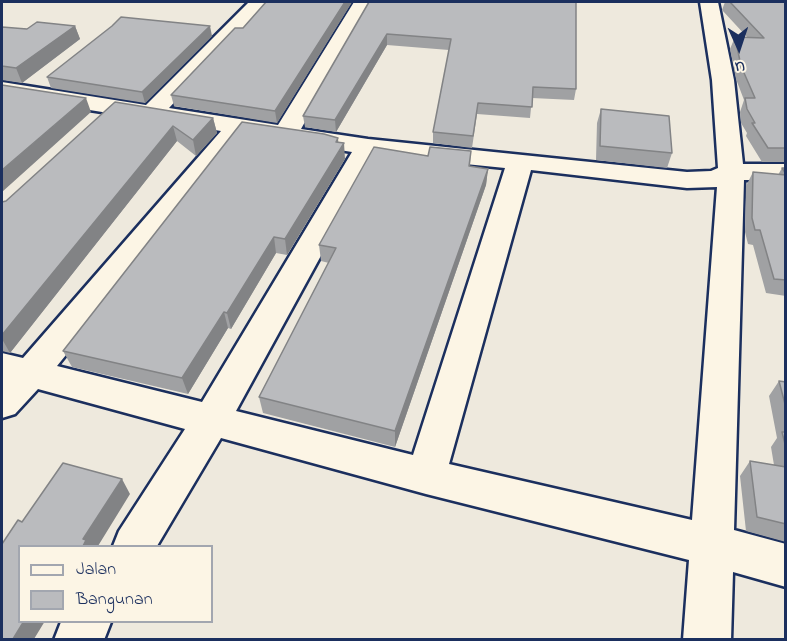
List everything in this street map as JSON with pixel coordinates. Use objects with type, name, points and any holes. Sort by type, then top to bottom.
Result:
[{"type":"street","points":[[151,113],[259,2]]},
{"type":"street","points":[[285,135],[363,2]]},
{"type":"street","points":[[706,639],[731,172],[723,80],[709,2]]},
{"type":"street","points":[[27,93],[54,72]]},
{"type":"street","points":[[2,89],[368,147],[687,180],[715,179],[731,172],[786,172]]},
{"type":"street","points":[[88,130],[114,107]]},
{"type":"street","points":[[2,403],[16,370],[237,127]]},
{"type":"street","points":[[135,545],[211,421],[368,147]]},
{"type":"street","points":[[426,476],[520,162]]},
{"type":"street","points":[[16,370],[426,476],[712,545],[786,566]]},
{"type":"street","points":[[77,639],[87,623]]},
{"type":"building","points":[[266,2],[345,2],[275,111],[171,95],[235,28],[243,28]]},
{"type":"building","points":[[369,2],[576,2],[576,89],[533,87],[532,107],[478,103],[473,136],[433,132],[451,39],[387,34],[335,120],[303,116]]},
{"type":"building","points":[[730,2],[786,2],[786,148],[768,148],[752,123],[755,123],[747,109],[745,98],[755,98],[741,66],[735,37],[764,38]]},
{"type":"building","points":[[121,17],[210,26],[142,92],[47,77],[112,26]]},
{"type":"building","points":[[37,22],[75,26],[16,68],[2,66],[2,27],[27,29]]},
{"type":"building","points":[[2,85],[86,98],[2,170]]},
{"type":"building","points":[[115,102],[213,118],[193,140],[173,126],[2,335],[2,202],[6,201]]},
{"type":"building","points":[[601,109],[669,116],[672,153],[600,146]]},
{"type":"building","points":[[242,122],[324,134],[338,138],[336,142],[344,143],[285,239],[274,237],[227,313],[224,312],[182,378],[63,351]]},
{"type":"building","points":[[374,147],[428,156],[430,147],[471,151],[469,166],[488,169],[395,431],[259,397],[336,248],[319,245]]},
{"type":"building","points":[[753,172],[786,175],[786,280],[774,279],[760,230],[755,230],[752,218]]},
{"type":"building","points":[[779,381],[786,382],[786,408]]},
{"type":"building","points":[[782,432],[786,432],[786,448]]},
{"type":"building","points":[[750,461],[786,467],[786,524],[757,517]]},
{"type":"building","points":[[63,463],[122,479],[83,539],[86,540],[84,545],[18,545],[18,623],[23,623],[13,639],[2,639],[2,544],[18,520],[22,522]]}]
